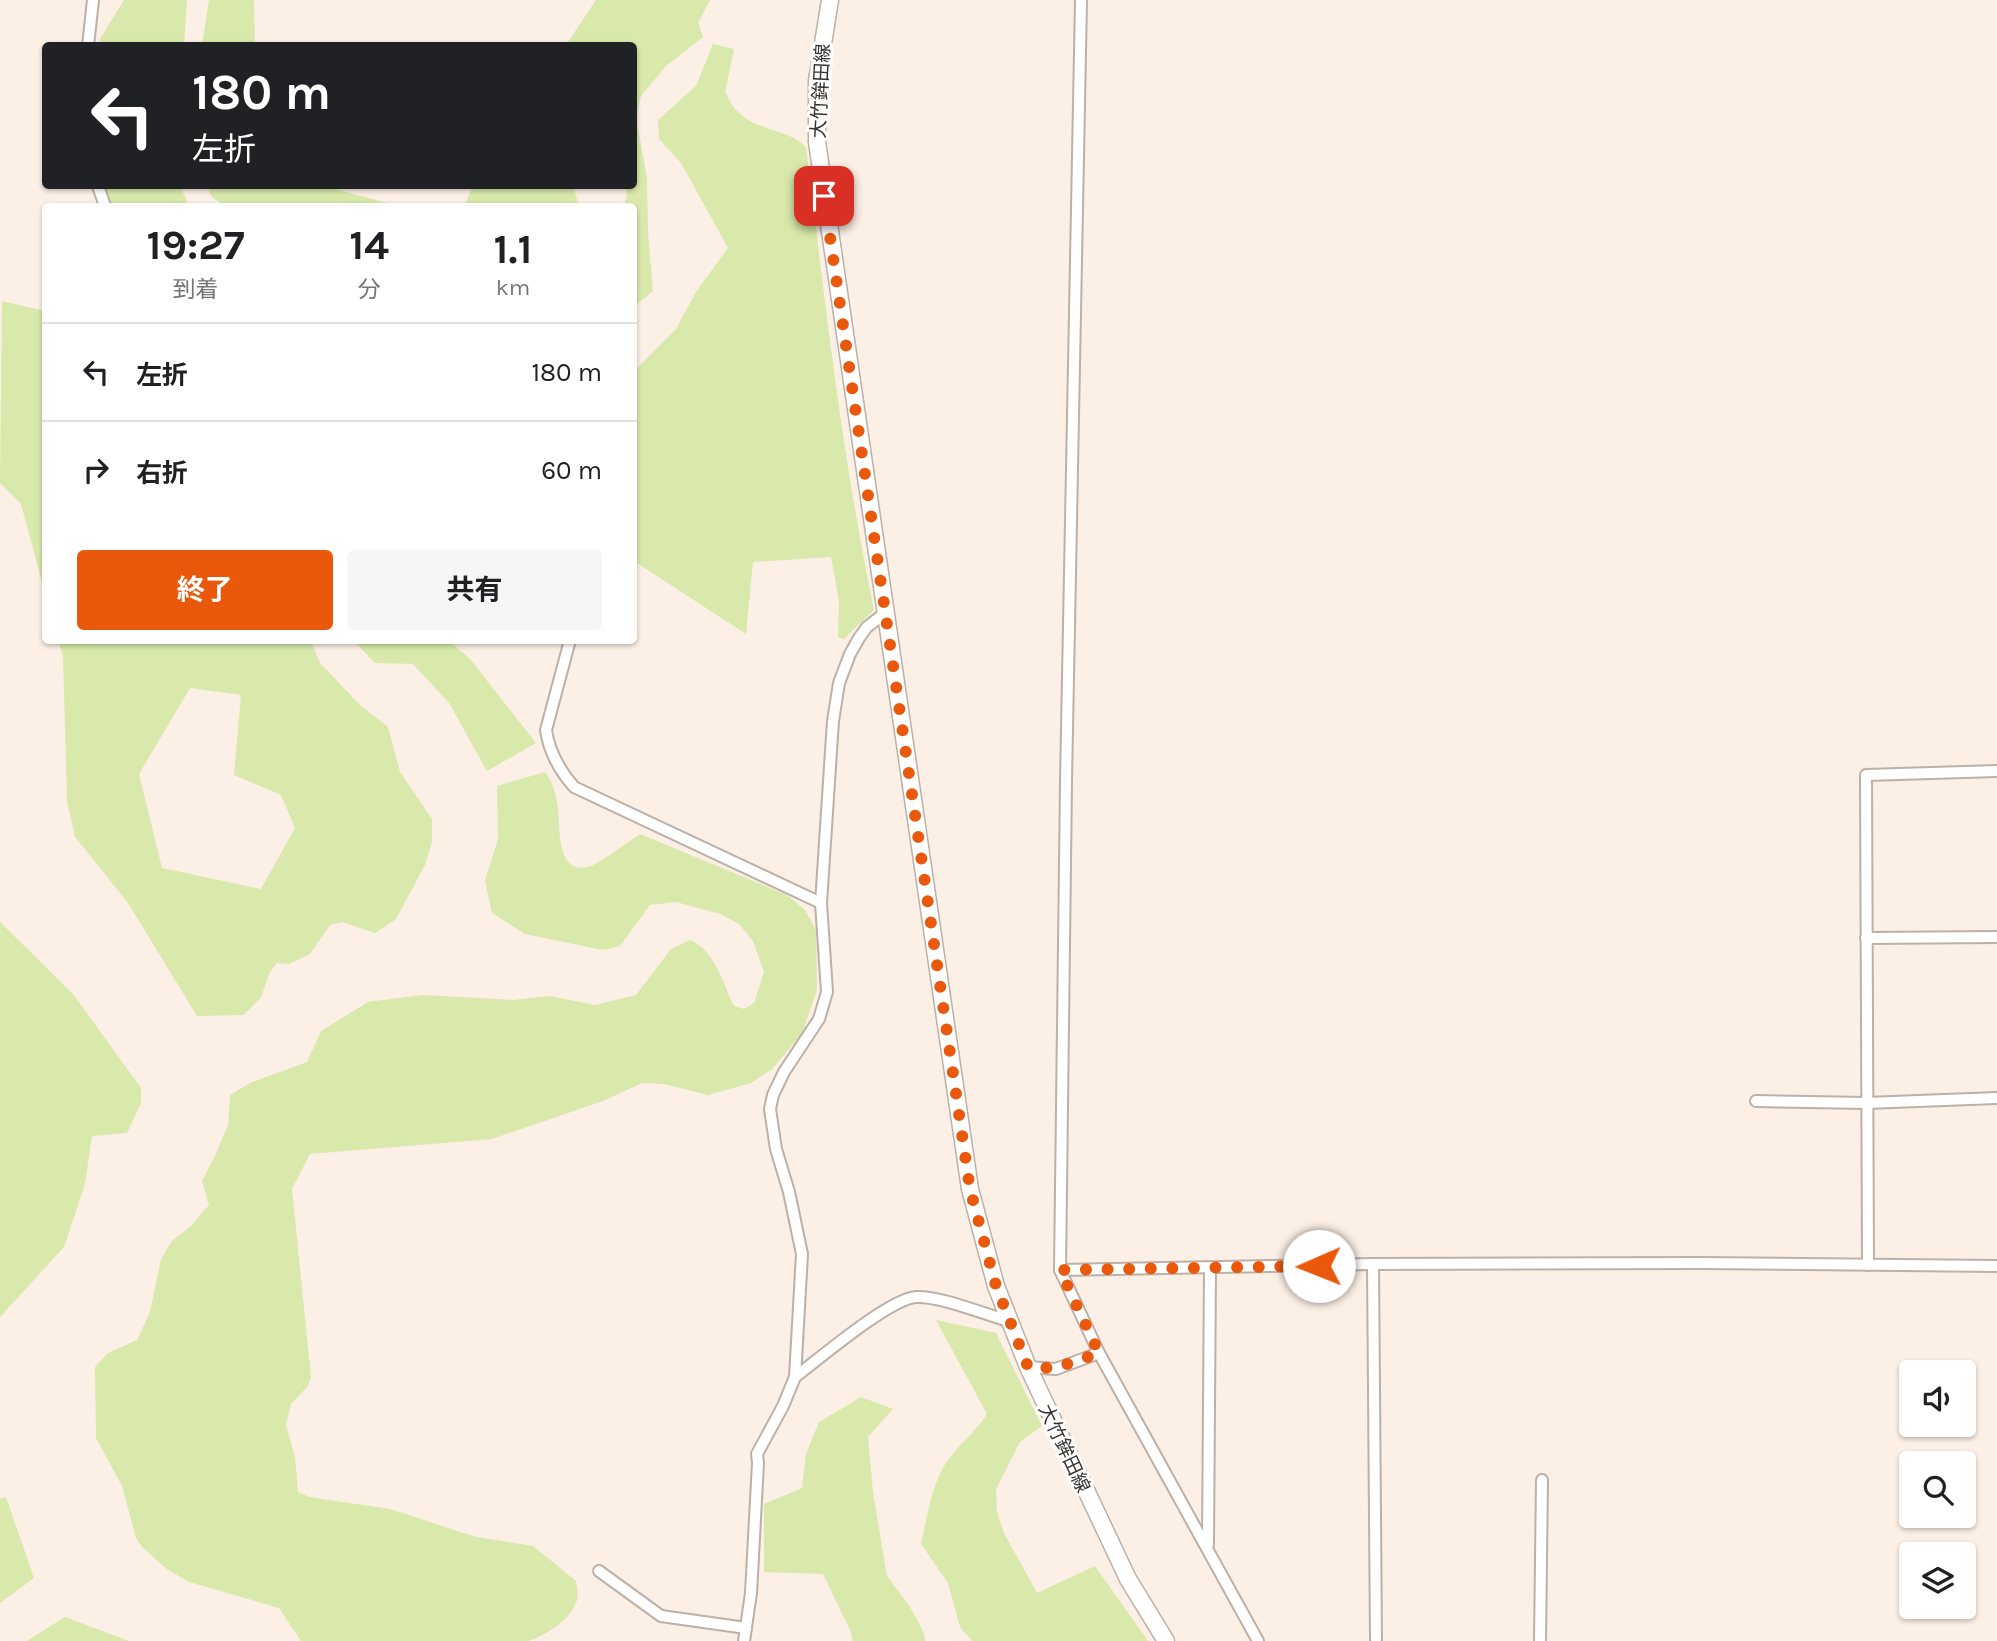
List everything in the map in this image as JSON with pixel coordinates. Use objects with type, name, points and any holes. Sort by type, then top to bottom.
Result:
[{"type":"main road","name":"大竹鉾田線","points":[[830,0],[817,81],[817,142],[970,1189],[993,1273],[1028,1367],[1128,1580],[1166,1641]]},
{"type":"street","points":[[88,42],[93,0]]},
{"type":"street","points":[[1081,0],[1075,222],[1077,264],[1066,768],[1060,1270],[1099,1353],[1258,1641]]},
{"type":"street","points":[[1068,279],[1077,264]]},
{"type":"street","points":[[744,1641],[751,1593],[757,1454],[796,1377],[802,1254],[789,1192],[776,1149],[771,1109],[778,1083],[819,1019],[825,1001],[827,970],[821,903],[833,721],[839,683],[859,638],[867,627],[885,613]]},
{"type":"street","points":[[569,644],[546,730],[548,742],[560,768],[574,787],[821,903]]},
{"type":"street","points":[[1868,1265],[1866,775],[1997,771]]},
{"type":"street","points":[[1866,938],[1997,937]]},
{"type":"street","points":[[1756,1101],[1866,1103],[1997,1098]]},
{"type":"street","points":[[1060,1270],[1373,1264],[1997,1266]]},
{"type":"street","points":[[1373,1264],[1376,1641]]},
{"type":"street","points":[[1208,1548],[1210,1268]]},
{"type":"street","points":[[796,1377],[861,1326],[914,1297],[936,1300],[1009,1321]]},
{"type":"street","points":[[1028,1367],[1056,1368],[1099,1353]]},
{"type":"street","points":[[1540,1641],[1542,1480]]},
{"type":"street","points":[[599,1571],[661,1616],[746,1628]]},
{"type":"green space","points":[[124,0],[187,0],[184,42],[100,42]]},
{"type":"green space","points":[[209,0],[254,0],[255,42],[202,42]]},
{"type":"green space","points":[[596,0],[710,0],[698,23],[703,37],[666,66],[641,96],[637,114],[637,42],[568,42]]},
{"type":"green space","points":[[713,44],[734,49],[725,92],[735,109],[744,118],[790,136],[806,147],[843,437],[874,610],[844,639],[838,637],[839,601],[831,557],[753,562],[746,634],[637,563],[637,368],[676,329],[696,292],[728,248],[681,163],[659,139],[658,120],[696,86]]},
{"type":"green space","points":[[637,123],[647,178],[653,291],[637,304],[637,203],[625,203],[626,189],[637,189]]},
{"type":"green space","points":[[107,189],[181,189],[188,203],[105,203]]},
{"type":"green space","points":[[208,189],[335,189],[388,203],[220,203],[211,196]]},
{"type":"green space","points":[[472,189],[574,189],[578,203],[465,203]]},
{"type":"green space","points":[[2,301],[42,310],[42,582],[21,504],[0,483]]},
{"type":"green space","points":[[59,644],[312,644],[320,663],[361,706],[388,727],[400,772],[432,819],[432,842],[425,865],[396,919],[375,933],[342,922],[330,925],[310,954],[289,964],[277,963],[270,972],[261,997],[244,1015],[197,1016],[128,903],[75,837],[67,801],[63,656]],"holes":[[[190,688],[241,695],[234,775],[281,795],[295,828],[261,889],[162,868],[139,774]]]},
{"type":"green space","points":[[357,644],[453,644],[470,659],[536,743],[487,771],[449,703],[413,664],[375,663]]},
{"type":"green space","points":[[545,772],[555,794],[561,844],[569,863],[577,867],[593,865],[640,834],[787,895],[805,910],[816,930],[817,990],[802,1034],[771,1070],[751,1083],[708,1095],[664,1084],[642,1083],[603,1101],[492,1139],[310,1154],[292,1189],[311,1377],[307,1387],[291,1404],[286,1425],[295,1457],[298,1492],[309,1497],[390,1509],[476,1537],[533,1546],[576,1581],[578,1595],[573,1610],[562,1622],[549,1632],[528,1641],[301,1641],[279,1608],[189,1582],[168,1570],[142,1547],[136,1538],[122,1486],[96,1438],[95,1367],[108,1353],[137,1340],[150,1312],[161,1259],[172,1241],[190,1227],[209,1205],[202,1181],[228,1125],[230,1095],[250,1083],[307,1062],[321,1031],[368,1002],[422,995],[514,1000],[549,996],[595,1005],[636,995],[671,949],[690,940],[706,951],[712,959],[734,1006],[744,1009],[754,1003],[764,972],[753,941],[739,924],[720,914],[676,902],[650,905],[620,946],[603,950],[525,934],[492,913],[485,880],[498,839],[497,786]]},
{"type":"green space","points":[[0,922],[73,994],[141,1088],[141,1103],[127,1133],[92,1136],[85,1184],[64,1247],[0,1317]]},
{"type":"green space","points":[[936,1320],[996,1333],[1042,1426],[1020,1442],[996,1489],[997,1512],[1004,1533],[1037,1593],[1095,1566],[1148,1641],[972,1641],[960,1627],[948,1583],[921,1544],[939,1475],[951,1456],[987,1414]]},
{"type":"green space","points":[[861,1397],[893,1409],[868,1437],[873,1492],[887,1576],[910,1607],[924,1633],[925,1641],[853,1641],[823,1574],[764,1572],[764,1504],[802,1488],[806,1454],[819,1422]]},
{"type":"green space","points":[[6,1497],[34,1578],[0,1603],[0,1499]]},
{"type":"green space","points":[[65,1617],[129,1641],[27,1641]]},
{"type":"route","points":[[824,196],[970,1189],[996,1286],[1028,1367],[1056,1368],[1099,1353],[1060,1270],[1319,1266]]}]
